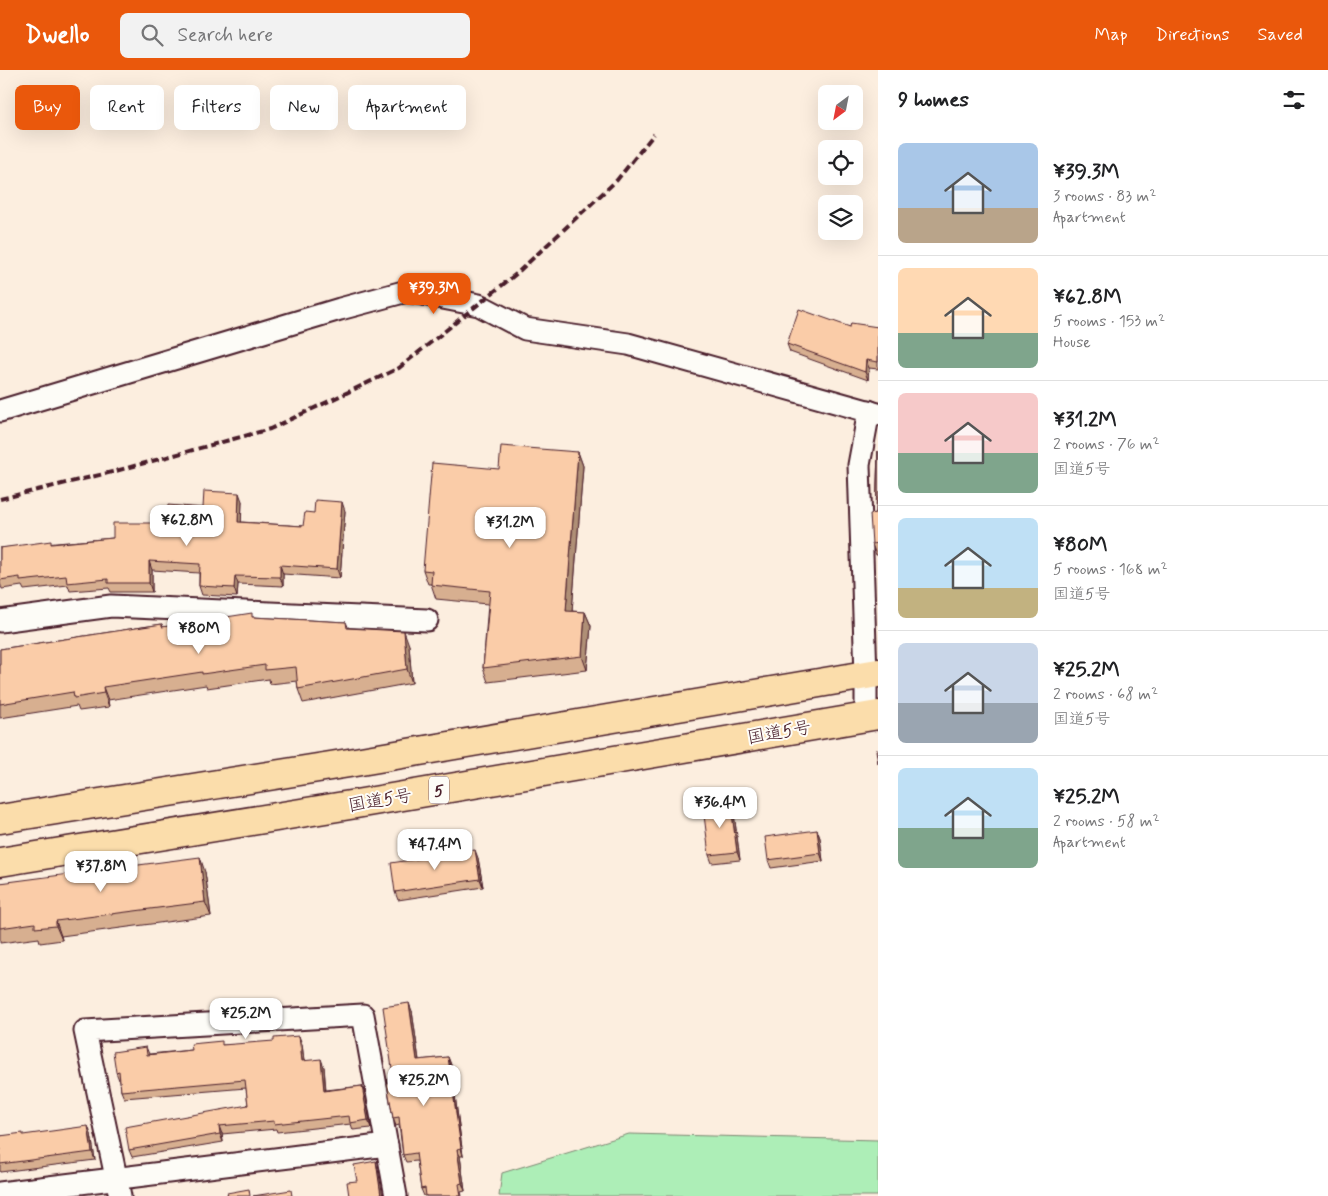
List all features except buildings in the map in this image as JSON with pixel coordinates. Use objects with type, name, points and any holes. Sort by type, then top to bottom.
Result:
[{"type":"highway","points":[[0,819],[349,763],[872,674]]},
{"type":"highway","name":"国道5号","points":[[0,862],[346,806],[872,716]]},
{"type":"street","points":[[0,411],[340,309],[407,291],[479,305],[525,330],[628,344],[873,412],[859,465],[872,674],[872,716]]},
{"type":"street","points":[[0,621],[111,606],[427,620]]},
{"type":"street","points":[[118,1188],[85,1031],[363,1015],[396,1196]]},
{"type":"street","points":[[0,1193],[118,1188],[387,1145]]},
{"type":"green space","points":[[629,1134],[878,1140],[878,1196],[499,1196],[502,1173]]},
{"type":"railway","points":[[0,499],[112,472],[270,429],[399,368],[516,274],[617,180],[654,134]]}]
